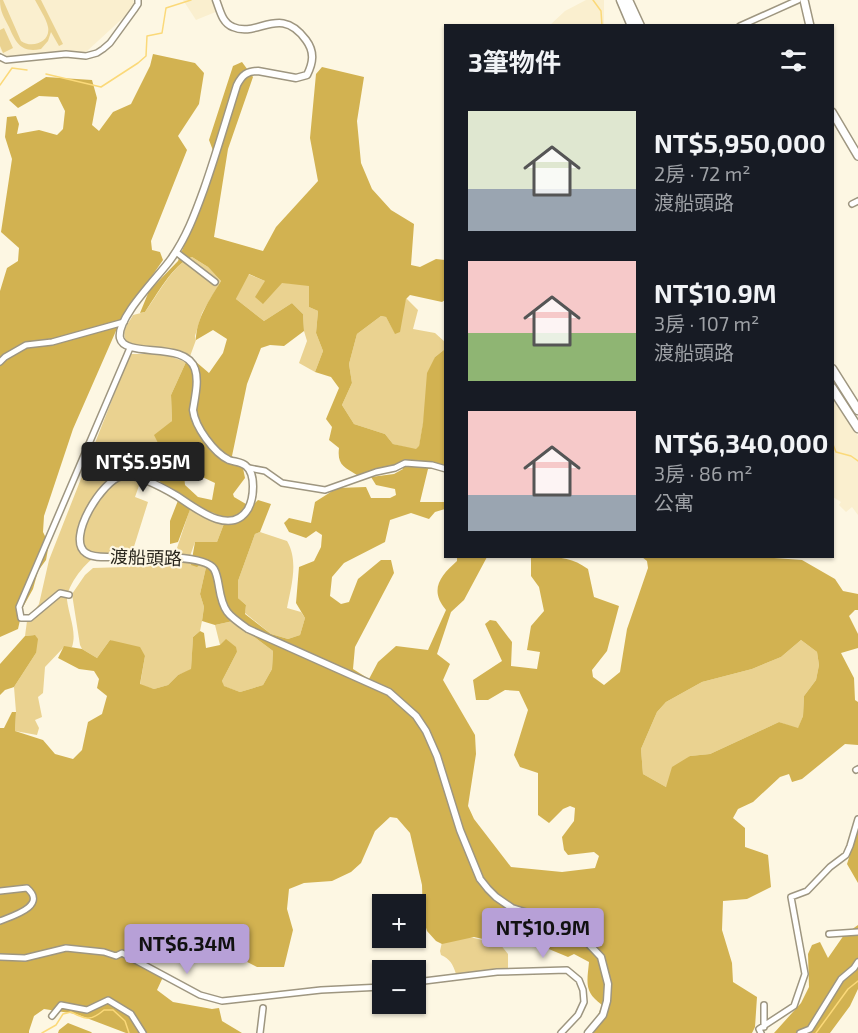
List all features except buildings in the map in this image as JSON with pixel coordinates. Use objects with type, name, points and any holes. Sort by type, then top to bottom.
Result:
[{"type":"main road","points":[[621,0],[631,24]]},
{"type":"main road","points":[[628,0],[639,24]]},
{"type":"main road","points":[[804,0],[810,24]]},
{"type":"main road","points":[[834,115],[858,156]]},
{"type":"main road","points":[[834,372],[858,410]]},
{"type":"main road","points":[[834,391],[858,428]]},
{"type":"street","points":[[0,57],[6,60],[66,54],[86,56],[97,53],[110,43],[138,4],[138,0]]},
{"type":"street","points":[[216,0],[223,19],[232,27],[247,29],[276,23],[297,29],[311,46],[311,65],[307,75],[296,78],[258,71],[241,76],[216,154],[184,238],[176,252],[126,316],[120,335],[121,341],[130,348],[164,351],[185,357],[194,366],[197,375],[194,415],[200,430],[218,454],[249,468],[265,471],[282,483],[325,490],[405,463],[444,468]]},
{"type":"street","points":[[744,24],[798,0]]},
{"type":"street","points":[[176,252],[215,282]]},
{"type":"street","points":[[0,362],[26,345],[52,342],[124,322]]},
{"type":"street","points":[[69,595],[60,593],[30,618],[21,618],[19,607],[130,348]]},
{"type":"street","name":"渡船頭路","points":[[249,468],[253,490],[248,509],[239,517],[230,520],[218,520],[208,516],[175,495],[139,478],[121,476],[113,479],[94,502],[81,528],[82,547],[86,553],[98,556],[168,558],[206,562],[216,571],[222,604],[231,617],[248,630],[389,692],[417,717],[437,756],[460,830],[480,879],[496,897],[512,908],[555,922],[585,940],[601,957],[608,984],[607,1001],[603,1015],[588,1033]]},
{"type":"street","points":[[761,1033],[759,1029],[794,1006],[805,974],[791,897],[807,891],[830,867],[846,855],[858,819]]},
{"type":"street","points":[[0,891],[27,888],[32,892],[33,904],[29,909],[0,921]]},
{"type":"street","points":[[829,934],[858,932]]},
{"type":"street","points":[[0,957],[25,958],[66,948],[104,952],[116,956],[122,953],[200,995],[222,1001],[321,990],[372,988]]},
{"type":"street","points":[[800,1033],[810,1029],[841,979],[858,962]]},
{"type":"street","points":[[426,981],[497,972],[567,970],[579,980],[584,1002],[578,1015],[561,1033]]},
{"type":"street","points":[[52,1016],[61,1005],[87,1010],[108,1000],[131,1014],[143,1033]]},
{"type":"street","points":[[764,1005],[765,1025]]},
{"type":"street","points":[[261,1033],[263,1008]]},
{"type":"shaded area","points":[[0,0],[133,0],[136,6],[86,52],[5,57],[0,49]]},
{"type":"shaded area","points":[[0,0],[3,0],[21,41],[35,44],[44,40],[48,32],[46,20],[35,0],[41,0],[63,44],[59,46],[51,32],[48,41],[41,49],[29,50],[20,46],[3,14]]},
{"type":"shaded area","points":[[183,0],[215,0],[218,11],[196,20]]},
{"type":"shaded area","points":[[586,0],[604,0],[604,24],[551,24],[565,11]]},
{"type":"shaded area","points":[[4,28],[13,48],[3,53],[0,46],[0,30]]},
{"type":"shaded area","points":[[153,54],[195,63],[204,73],[199,104],[178,136],[187,150],[151,241],[152,250],[160,252],[163,260],[119,324],[73,429],[44,516],[43,532],[49,544],[46,560],[38,571],[33,589],[23,607],[18,629],[0,637],[0,291],[7,268],[18,261],[19,248],[1,232],[12,159],[5,137],[7,117],[16,116],[19,124],[17,134],[39,130],[57,135],[63,129],[65,111],[58,97],[39,96],[18,108],[9,100],[46,77],[92,80],[97,98],[92,125],[99,131],[113,112],[131,104],[150,66]]},
{"type":"shaded area","points":[[242,62],[253,77],[228,149],[214,237],[263,251],[276,227],[318,181],[310,138],[316,74],[322,67],[364,77],[357,121],[361,163],[372,189],[391,210],[414,224],[411,265],[420,267],[436,259],[444,260],[444,301],[410,295],[406,299],[400,332],[395,334],[386,317],[381,316],[357,334],[349,364],[352,383],[342,405],[354,424],[385,434],[393,444],[416,449],[419,446],[423,423],[427,373],[435,357],[444,350],[444,467],[428,469],[420,502],[444,502],[444,509],[435,512],[429,519],[411,513],[390,520],[385,542],[344,563],[332,577],[330,596],[341,604],[349,602],[358,579],[381,560],[391,560],[394,573],[355,647],[353,669],[369,679],[378,662],[396,646],[428,650],[446,610],[438,596],[442,578],[457,558],[486,558],[464,600],[451,612],[437,654],[450,664],[443,680],[475,735],[476,754],[468,806],[474,819],[511,867],[562,872],[595,868],[599,856],[594,852],[568,855],[564,850],[562,837],[574,821],[575,808],[570,806],[563,809],[549,823],[538,815],[538,773],[520,767],[514,755],[528,710],[519,691],[505,690],[488,700],[476,700],[473,680],[502,661],[485,624],[490,620],[496,621],[512,642],[511,666],[537,669],[540,652],[527,650],[531,626],[544,611],[539,587],[531,576],[531,558],[561,558],[581,564],[588,569],[594,597],[619,606],[607,651],[592,670],[593,677],[604,685],[620,672],[627,629],[648,568],[647,561],[643,558],[802,560],[835,579],[843,591],[858,594],[858,610],[849,616],[858,634],[858,648],[841,653],[854,678],[855,700],[858,702],[858,745],[845,744],[802,779],[792,782],[789,774],[780,777],[753,802],[738,809],[733,818],[745,828],[745,847],[768,855],[771,887],[747,899],[723,901],[722,930],[732,963],[733,982],[757,997],[755,1027],[752,1033],[591,1033],[602,1005],[589,991],[589,962],[574,954],[568,957],[532,942],[501,943],[474,937],[442,944],[436,941],[426,928],[426,894],[422,894],[410,833],[397,818],[390,817],[375,831],[361,863],[351,872],[332,881],[304,883],[289,889],[287,909],[293,930],[284,967],[257,967],[220,948],[186,946],[161,937],[148,942],[143,961],[160,970],[163,977],[157,990],[173,1002],[212,1009],[219,1008],[222,1021],[242,1033],[126,1033],[76,1014],[44,1009],[34,1016],[29,1033],[0,1033],[0,728],[4,728],[12,712],[16,712],[15,731],[43,740],[55,754],[73,759],[82,750],[88,722],[102,714],[107,696],[97,688],[99,679],[94,671],[79,669],[58,658],[64,646],[82,649],[97,658],[110,640],[140,647],[145,656],[140,684],[154,689],[168,685],[178,675],[191,669],[193,637],[200,631],[204,633],[206,648],[220,645],[226,639],[236,647],[237,652],[222,681],[224,686],[240,692],[263,685],[272,669],[273,651],[233,621],[215,625],[202,621],[204,607],[200,594],[207,563],[202,562],[197,567],[191,565],[195,542],[217,542],[225,521],[214,513],[191,507],[178,542],[170,544],[170,521],[179,498],[158,480],[161,473],[184,475],[185,485],[198,497],[212,500],[215,483],[198,475],[193,456],[187,453],[172,464],[158,460],[158,443],[154,435],[172,421],[171,395],[186,362],[195,361],[209,373],[223,353],[227,339],[213,330],[196,340],[198,324],[221,281],[208,267],[192,257],[178,266],[145,312],[140,313],[149,291],[178,261],[217,161],[209,140],[233,66]],"holes":[[[249,274],[265,281],[255,297],[263,304],[282,283],[309,286],[309,307],[318,311],[316,333],[323,351],[315,372],[331,377],[339,388],[326,419],[332,427],[329,440],[339,448],[340,462],[357,475],[401,465],[403,469],[394,474],[371,477],[376,485],[395,489],[396,495],[390,498],[371,498],[366,487],[337,488],[315,502],[311,523],[289,518],[284,523],[289,532],[306,538],[316,531],[322,535],[321,547],[314,561],[299,567],[296,603],[305,618],[300,635],[288,639],[271,634],[245,614],[246,605],[238,598],[238,581],[255,534],[260,532],[271,504],[258,500],[251,507],[234,497],[233,494],[245,478],[243,468],[232,456],[247,384],[261,348],[270,345],[284,346],[304,331],[303,314],[292,303],[264,321],[236,299]],[[801,640],[817,652],[819,665],[816,680],[804,696],[803,716],[798,728],[779,722],[710,754],[690,756],[672,767],[666,787],[643,774],[641,749],[657,712],[666,702],[702,682],[752,669],[781,657]]]},
{"type":"shaded area","points":[[192,257],[208,267],[221,281],[202,313],[189,359],[129,345],[124,333],[133,315],[145,312],[172,273]]},
{"type":"shaded area","points":[[248,274],[265,281],[309,285],[309,307],[318,311],[316,333],[323,351],[315,372],[299,363],[307,341],[303,314],[292,303],[264,321],[236,299]]},
{"type":"shaded area","points":[[406,298],[418,310],[413,329],[435,333],[444,341],[444,350],[435,357],[419,447],[416,450],[393,444],[385,434],[354,424],[342,405],[352,383],[349,364],[357,334],[381,316],[386,317],[395,333]]},
{"type":"shaded area","points":[[130,354],[163,354],[186,362],[171,395],[172,421],[158,443],[161,473],[158,480],[141,480],[135,497],[148,502],[132,553],[99,555],[88,562],[73,581],[67,600],[73,630],[72,647],[64,647],[45,667],[43,693],[38,697],[42,717],[35,720],[39,728],[37,735],[15,731],[14,687],[36,653],[34,635],[25,636],[27,621],[39,604],[49,560]]},
{"type":"shaded area","points":[[834,397],[858,436],[858,515],[852,507],[846,512],[839,505],[841,502],[834,498]]},
{"type":"shaded area","points":[[191,506],[214,513],[225,521],[217,542],[195,542],[190,556],[175,554]]},
{"type":"shaded area","points":[[260,532],[287,541],[291,549],[293,574],[287,608],[301,612],[305,618],[300,635],[288,639],[271,634],[245,613],[246,605],[238,598],[238,581],[255,534]]},
{"type":"shaded area","points":[[130,560],[207,563],[200,594],[204,607],[202,621],[200,631],[193,637],[191,670],[178,675],[168,685],[154,689],[140,685],[145,656],[110,640],[97,658],[82,649],[80,645],[72,594],[85,575],[93,568],[126,567]]},
{"type":"shaded area","points":[[233,621],[273,651],[272,669],[263,685],[240,692],[223,686],[222,681],[237,652],[220,645],[215,625]]},
{"type":"shaded area","points":[[35,635],[38,639],[36,653],[14,687],[5,690],[0,695],[0,664],[25,636]]},
{"type":"shaded area","points":[[801,640],[817,652],[819,665],[816,680],[804,696],[803,716],[798,729],[779,722],[710,754],[690,756],[666,787],[643,774],[641,749],[657,712],[666,702],[702,682],[752,669],[781,657]]},
{"type":"shaded area","points":[[858,829],[858,883],[847,864]]},
{"type":"shaded area","points":[[858,925],[858,989],[850,1006],[830,1033],[774,1033],[801,1003],[809,987],[808,954],[812,945],[820,942],[828,958],[844,935]]},
{"type":"shaded area","points":[[465,936],[500,944],[508,954],[508,969],[456,974],[451,962],[441,955],[442,942]]},
{"type":"shaded area","points":[[68,1023],[91,1032],[92,1033],[58,1033]]},
{"type":"waterway","points":[[46,74],[101,87],[146,56],[147,36],[162,33],[166,8],[191,0]]},
{"type":"waterway","points":[[593,0],[601,11],[602,24]]},
{"type":"waterway","points":[[0,85],[12,68],[27,70]]},
{"type":"waterway","points":[[834,447],[836,452],[851,456],[858,461]]},
{"type":"waterway","points":[[816,1033],[848,989],[858,981]]},
{"type":"waterway","points":[[42,1033],[56,1025],[63,1014],[71,1012],[88,1018],[104,1010],[113,1010],[125,1021],[129,1033]]}]
